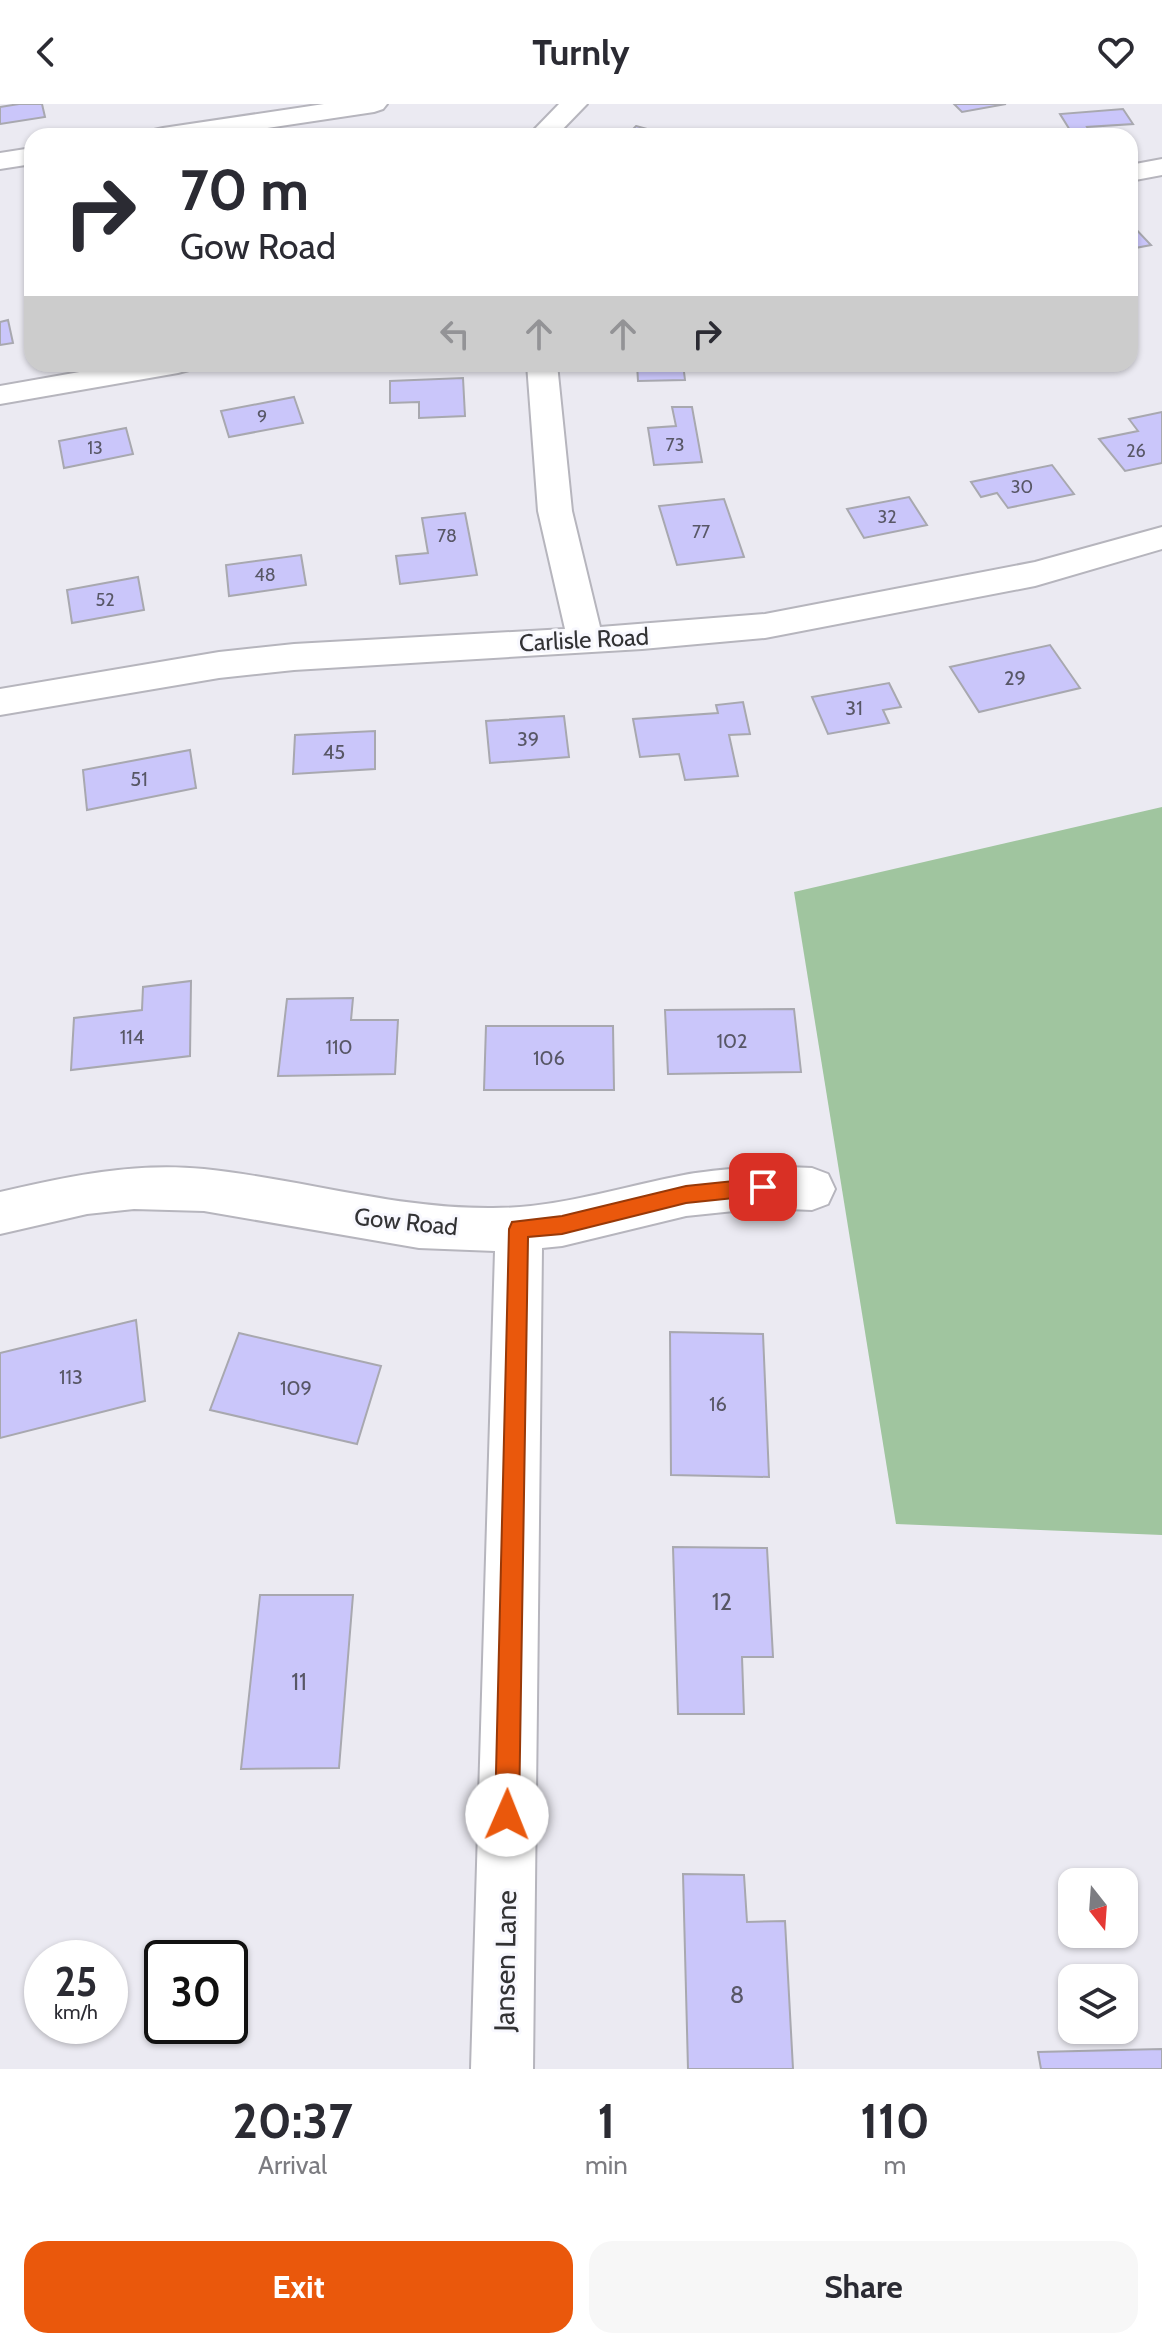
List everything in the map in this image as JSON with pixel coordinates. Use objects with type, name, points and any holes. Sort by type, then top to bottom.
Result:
[{"type":"street","points":[[216,128],[374,104]]},
{"type":"street","points":[[546,128],[560,108]]},
{"type":"street","points":[[0,161],[24,157]]},
{"type":"street","points":[[1138,172],[1162,167]]},
{"type":"street","points":[[0,395],[132,372]]},
{"type":"street","points":[[543,372],[555,511],[585,640]]},
{"type":"street","name":"Carlisle Road","points":[[0,702],[219,665],[294,657],[765,626],[1007,581],[1162,538]]},
{"type":"street","name":"Gow Road","points":[[0,1213],[87,1193],[134,1188],[204,1190],[419,1227],[519,1229],[562,1225],[686,1195],[763,1187],[812,1189]]},
{"type":"street","name":"Jansen Lane","points":[[502,2069],[519,1229]]},
{"type":"green space","points":[[1162,807],[1162,1535],[896,1524],[794,892]]},
{"type":"building","points":[[42,104],[45,117],[0,124],[0,107]]},
{"type":"building","points":[[954,104],[1006,104],[962,112]]},
{"type":"building","points":[[1123,109],[1133,124],[1069,128],[1060,114]]},
{"type":"building","points":[[1138,231],[1151,245],[1138,247]]},
{"type":"building","points":[[8,320],[13,343],[0,345],[0,322]]},
{"type":"building","points":[[637,372],[684,372],[685,380],[638,381]]},
{"type":"building","points":[[463,378],[465,416],[419,418],[419,402],[390,403],[390,381]]},
{"type":"building","points":[[294,397],[303,423],[229,437],[221,411]]},
{"type":"building","points":[[672,407],[692,407],[702,462],[654,465],[648,428],[676,426]]},
{"type":"building","points":[[1162,412],[1162,463],[1125,471],[1099,439],[1138,431],[1129,419]]},
{"type":"building","points":[[126,428],[133,454],[64,468],[59,441]]},
{"type":"building","points":[[1052,465],[1074,494],[1008,508],[997,493],[981,497],[971,482]]},
{"type":"building","points":[[909,497],[927,525],[864,538],[847,509]]},
{"type":"building","points":[[724,499],[744,557],[677,565],[659,506]]},
{"type":"building","points":[[465,513],[477,575],[400,584],[396,556],[428,553],[422,518]]},
{"type":"building","points":[[301,555],[306,585],[229,596],[226,565]]},
{"type":"building","points":[[138,577],[144,610],[72,623],[67,590]]},
{"type":"building","points":[[1050,645],[1080,688],[979,712],[950,667]]},
{"type":"building","points":[[889,683],[901,707],[883,710],[889,723],[828,734],[812,697]]},
{"type":"building","points":[[743,702],[750,734],[729,735],[738,776],[685,780],[679,754],[640,757],[633,719],[718,713],[716,705]]},
{"type":"building","points":[[564,716],[569,757],[490,763],[486,721]]},
{"type":"building","points":[[375,731],[375,769],[293,774],[295,735]]},
{"type":"building","points":[[190,750],[196,788],[87,810],[83,770]]},
{"type":"building","points":[[191,981],[190,1056],[71,1070],[74,1018],[142,1010],[143,987]]},
{"type":"building","points":[[353,998],[351,1020],[398,1020],[395,1074],[278,1076],[287,999]]},
{"type":"building","points":[[794,1009],[801,1072],[668,1074],[665,1010]]},
{"type":"building","points":[[486,1026],[613,1026],[614,1090],[484,1090]]},
{"type":"building","points":[[136,1320],[145,1401],[0,1438],[0,1353]]},
{"type":"building","points":[[670,1332],[763,1334],[769,1477],[671,1475]]},
{"type":"building","points":[[239,1333],[381,1366],[357,1444],[210,1410]]},
{"type":"building","points":[[673,1547],[767,1548],[773,1657],[742,1657],[744,1714],[678,1714]]},
{"type":"building","points":[[260,1595],[353,1595],[339,1768],[241,1769]]},
{"type":"building","points":[[683,1874],[744,1875],[747,1922],[785,1921],[793,2069],[688,2069]]},
{"type":"building","points":[[1162,2049],[1162,2069],[1041,2069],[1038,2052]]},
{"type":"route","points":[[507,1815],[519,1229],[562,1225],[686,1195],[763,1187]]}]
